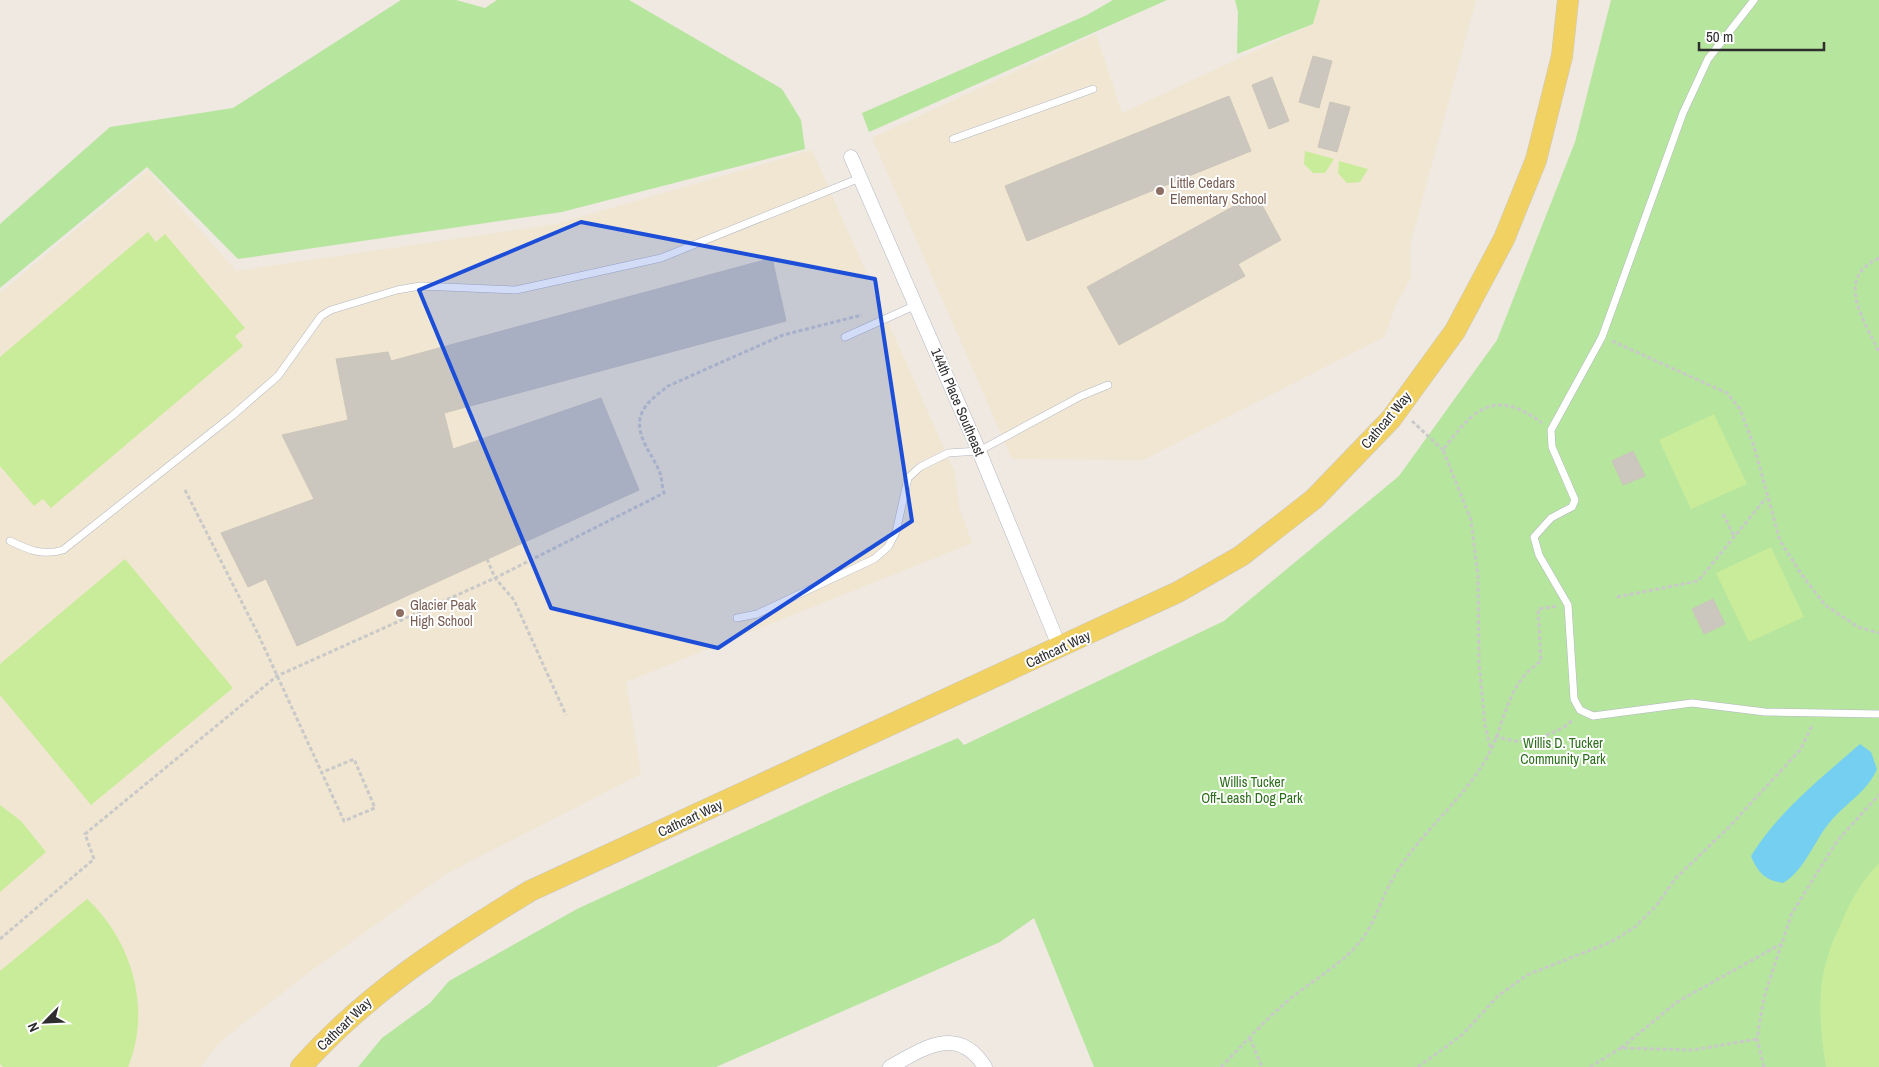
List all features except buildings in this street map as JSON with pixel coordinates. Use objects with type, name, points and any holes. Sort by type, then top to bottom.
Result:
[{"type":"main road","name":"Cathcart Way","points":[[300,1067],[378,991],[448,941],[530,891],[1178,592],[1241,556],[1314,499],[1399,409],[1455,331],[1504,239],[1536,160],[1562,56],[1568,0]]},
{"type":"street","name":"144th Place Southeast","points":[[851,157],[979,451],[1060,648]]},
{"type":"street","points":[[890,1067],[942,1042],[960,1044],[978,1056],[985,1067]]},
{"type":"lane","points":[[1754,0],[1708,59],[1683,113],[1602,337],[1551,430],[1552,447],[1575,500],[1574,504],[1551,518],[1534,537],[1539,555],[1568,605],[1574,699],[1580,710],[1593,716],[1692,703],[1765,712],[1879,714]]},
{"type":"lane","points":[[953,139],[1093,89]]},
{"type":"lane","points":[[10,541],[36,552],[48,554],[63,550],[232,416],[278,376],[321,316],[331,310],[420,286],[516,290],[661,258],[860,178]]},
{"type":"lane","points":[[845,337],[916,305]]},
{"type":"lane","points":[[737,618],[757,614],[874,559],[888,547],[896,532],[908,478],[920,467],[948,452],[979,451],[1081,396],[1108,385]]},
{"type":"path","points":[[1879,258],[1867,263],[1857,275],[1854,288],[1857,304],[1879,352]]},
{"type":"path","points":[[0,939],[94,859],[85,834],[278,676],[496,578],[664,493],[660,473],[641,433],[641,415],[651,399],[668,386],[783,336],[886,309],[890,316]]},
{"type":"path","points":[[1602,337],[1727,393],[1740,409],[1751,437],[1780,542],[1825,605],[1858,627],[1879,633]]},
{"type":"path","points":[[1443,450],[1458,430],[1482,407],[1489,405],[1518,408],[1527,412],[1551,430]]},
{"type":"path","points":[[1399,409],[1443,450],[1471,520],[1478,576],[1478,663],[1485,725],[1490,748]]},
{"type":"path","points":[[185,490],[278,676],[344,821],[376,808],[354,759],[323,772]]},
{"type":"path","points":[[1617,597],[1698,581],[1767,497]]},
{"type":"path","points":[[1723,514],[1734,536]]},
{"type":"path","points":[[487,560],[496,578],[514,600],[566,715]]},
{"type":"path","points":[[1221,1067],[1283,1004],[1357,945],[1376,917],[1391,882],[1414,848],[1487,758],[1506,706],[1518,682],[1528,670],[1540,661],[1538,609],[1568,605]]},
{"type":"path","points":[[1495,736],[1516,741],[1531,739],[1569,725],[1580,710]]},
{"type":"path","points":[[1418,1067],[1462,1035],[1498,996],[1527,975],[1611,942],[1635,927],[1656,906],[1674,879],[1735,822],[1800,750],[1819,712]]},
{"type":"path","points":[[1763,1067],[1757,1039],[1764,997],[1792,913],[1837,841],[1879,795]]},
{"type":"path","points":[[1590,1067],[1620,1048],[1677,1002],[1781,944]]},
{"type":"path","points":[[1250,1038],[1262,1067]]},
{"type":"path","points":[[1620,1048],[1693,1050],[1757,1039]]},
{"type":"highlighted area","points":[[581,222],[875,279],[912,521],[718,648],[551,608],[419,290]]},
{"type":"shaded area","name":"Little Cedars Elementary School","points":[[1320,0],[1476,0],[1410,245],[1411,278],[1396,304],[1384,337],[1143,460],[1012,459],[872,138],[1096,34],[1122,113],[1313,24]]},
{"type":"shaded area","name":"Glacier Peak High School","points":[[812,150],[955,473],[959,507],[972,543],[626,682],[641,774],[446,874],[304,976],[221,1041],[201,1067],[0,1067],[0,293],[148,170],[236,271],[556,224]]},
{"type":"green space","points":[[401,0],[456,0],[485,8],[497,0],[629,0],[782,89],[801,120],[805,149],[562,212],[238,259],[147,167],[0,288],[0,224],[110,127],[233,108]]},
{"type":"green space","points":[[1113,0],[1167,0],[869,132],[862,113],[1087,15]]},
{"type":"green space","points":[[1235,0],[1320,0],[1313,24],[1237,54],[1238,12]]},
{"type":"green space","name":"Willis D. Tucker Community Park","points":[[1611,0],[1879,0],[1879,1067],[1094,1067],[1034,918],[1000,942],[716,1067],[358,1067],[382,1038],[430,1003],[449,981],[577,909],[833,791],[958,738],[964,745],[1224,621],[1399,476],[1497,340],[1575,142]]},
{"type":"green space","points":[[1305,151],[1334,159],[1325,173],[1313,173],[1304,164]]},
{"type":"green space","points":[[1339,161],[1368,169],[1360,182],[1347,183],[1338,173]]},
{"type":"green space","points":[[148,232],[156,242],[165,234],[245,328],[235,336],[243,346],[51,508],[43,499],[34,506],[0,466],[0,357]]},
{"type":"green space","points":[[1714,414],[1747,484],[1691,509],[1659,440]]},
{"type":"green space","points":[[1771,547],[1804,617],[1749,642],[1716,573]]},
{"type":"green space","points":[[125,559],[233,688],[91,805],[0,695],[0,664]]},
{"type":"green space","points":[[0,805],[21,821],[46,852],[0,892]]},
{"type":"green space","points":[[1879,863],[1879,1067],[1826,1067],[1820,1011],[1824,969],[1832,943],[1849,905]]},
{"type":"green space","points":[[87,899],[116,934],[126,955],[133,977],[137,999],[138,1022],[135,1045],[128,1067],[3,1067],[0,1064],[0,971]]},
{"type":"water","points":[[1860,744],[1871,752],[1877,769],[1873,777],[1862,791],[1830,822],[1803,863],[1791,877],[1783,883],[1767,878],[1756,867],[1751,856],[1762,840],[1774,824],[1801,796]]},
{"type":"place","name":"Little Cedars Elementary School","points":[[1160,191]]},
{"type":"place","name":"Glacier Peak High School","points":[[400,613]]},
{"type":"park label","name":"Willis Tucker Off-Leash Dog Park","points":[[1252,790]]}]
